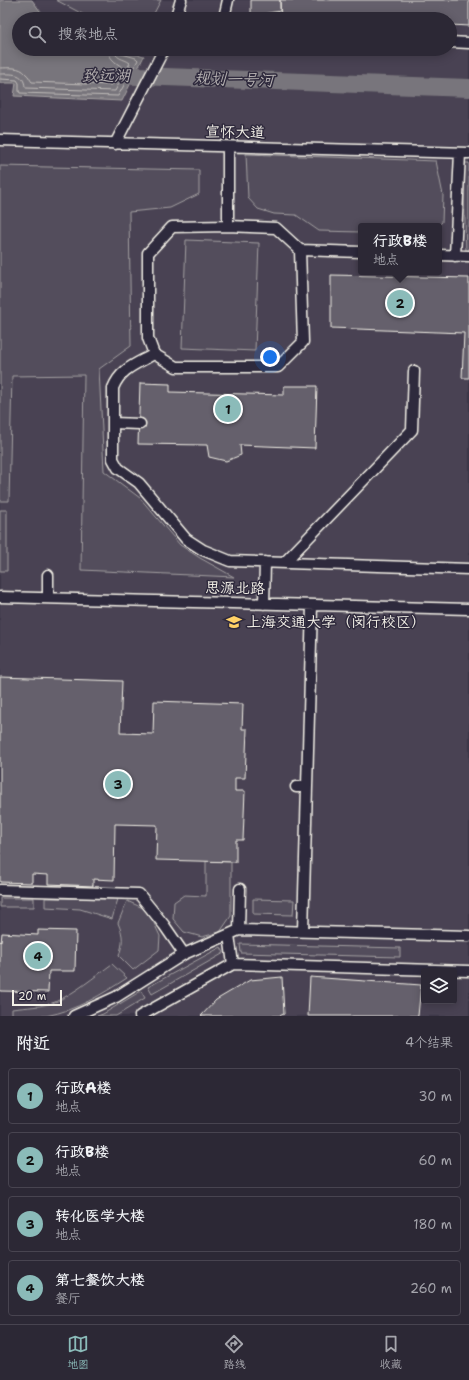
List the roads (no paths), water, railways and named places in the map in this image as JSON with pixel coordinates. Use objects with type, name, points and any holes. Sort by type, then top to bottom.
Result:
[{"type":"lane","points":[[177,12],[181,0]]},
{"type":"lane","points":[[225,12],[228,0]]},
{"type":"lane","points":[[457,42],[469,43]]},
{"type":"lane","points":[[115,144],[160,56]]},
{"type":"lane","name":"宣怀大道","points":[[0,140],[464,153]]},
{"type":"lane","points":[[228,146],[228,226]]},
{"type":"lane","points":[[455,256],[464,153]]},
{"type":"lane","points":[[300,250],[303,342],[278,367],[176,367],[154,354],[148,338],[148,253],[172,227],[228,226],[276,228],[300,250],[358,252]]},
{"type":"lane","points":[[442,255],[469,256]]},
{"type":"lane","points":[[154,354],[124,371],[117,378],[114,388],[113,459],[118,468],[139,483],[186,539],[203,550],[230,561],[469,569]]},
{"type":"lane","points":[[284,563],[412,430],[414,371]]},
{"type":"lane","points":[[113,423],[140,424]]},
{"type":"lane","points":[[264,604],[265,562]]},
{"type":"lane","points":[[48,574],[48,598]]},
{"type":"lane","name":"思源北路","points":[[0,597],[469,608]]},
{"type":"lane","points":[[303,931],[312,605]]},
{"type":"lane","points":[[296,787],[307,787]]},
{"type":"lane","points":[[239,930],[240,889]]},
{"type":"lane","points":[[0,890],[139,894],[164,925],[184,954]]},
{"type":"lane","points":[[74,1016],[116,997],[184,954],[239,930],[469,936]]},
{"type":"lane","points":[[229,935],[233,964]]},
{"type":"lane","points":[[140,1016],[233,964],[469,971]]},
{"type":"water","name":"致远湖","points":[[0,0],[32,0],[42,12],[12,12],[12,56],[144,56],[122,101],[14,96],[16,83],[0,83]]},
{"type":"waterway","name":"规划一号河","points":[[110,75],[469,88]]},
{"type":"place","name":"行政B楼","points":[[400,303]]},
{"type":"place","name":"行政A楼","points":[[228,409]]},
{"type":"place","name":"上海交通大学（闵行校区）","points":[[234,622]]},
{"type":"place","name":"转化医学大楼","points":[[118,784]]},
{"type":"place","name":"第七餐饮大楼","points":[[38,956]]}]
